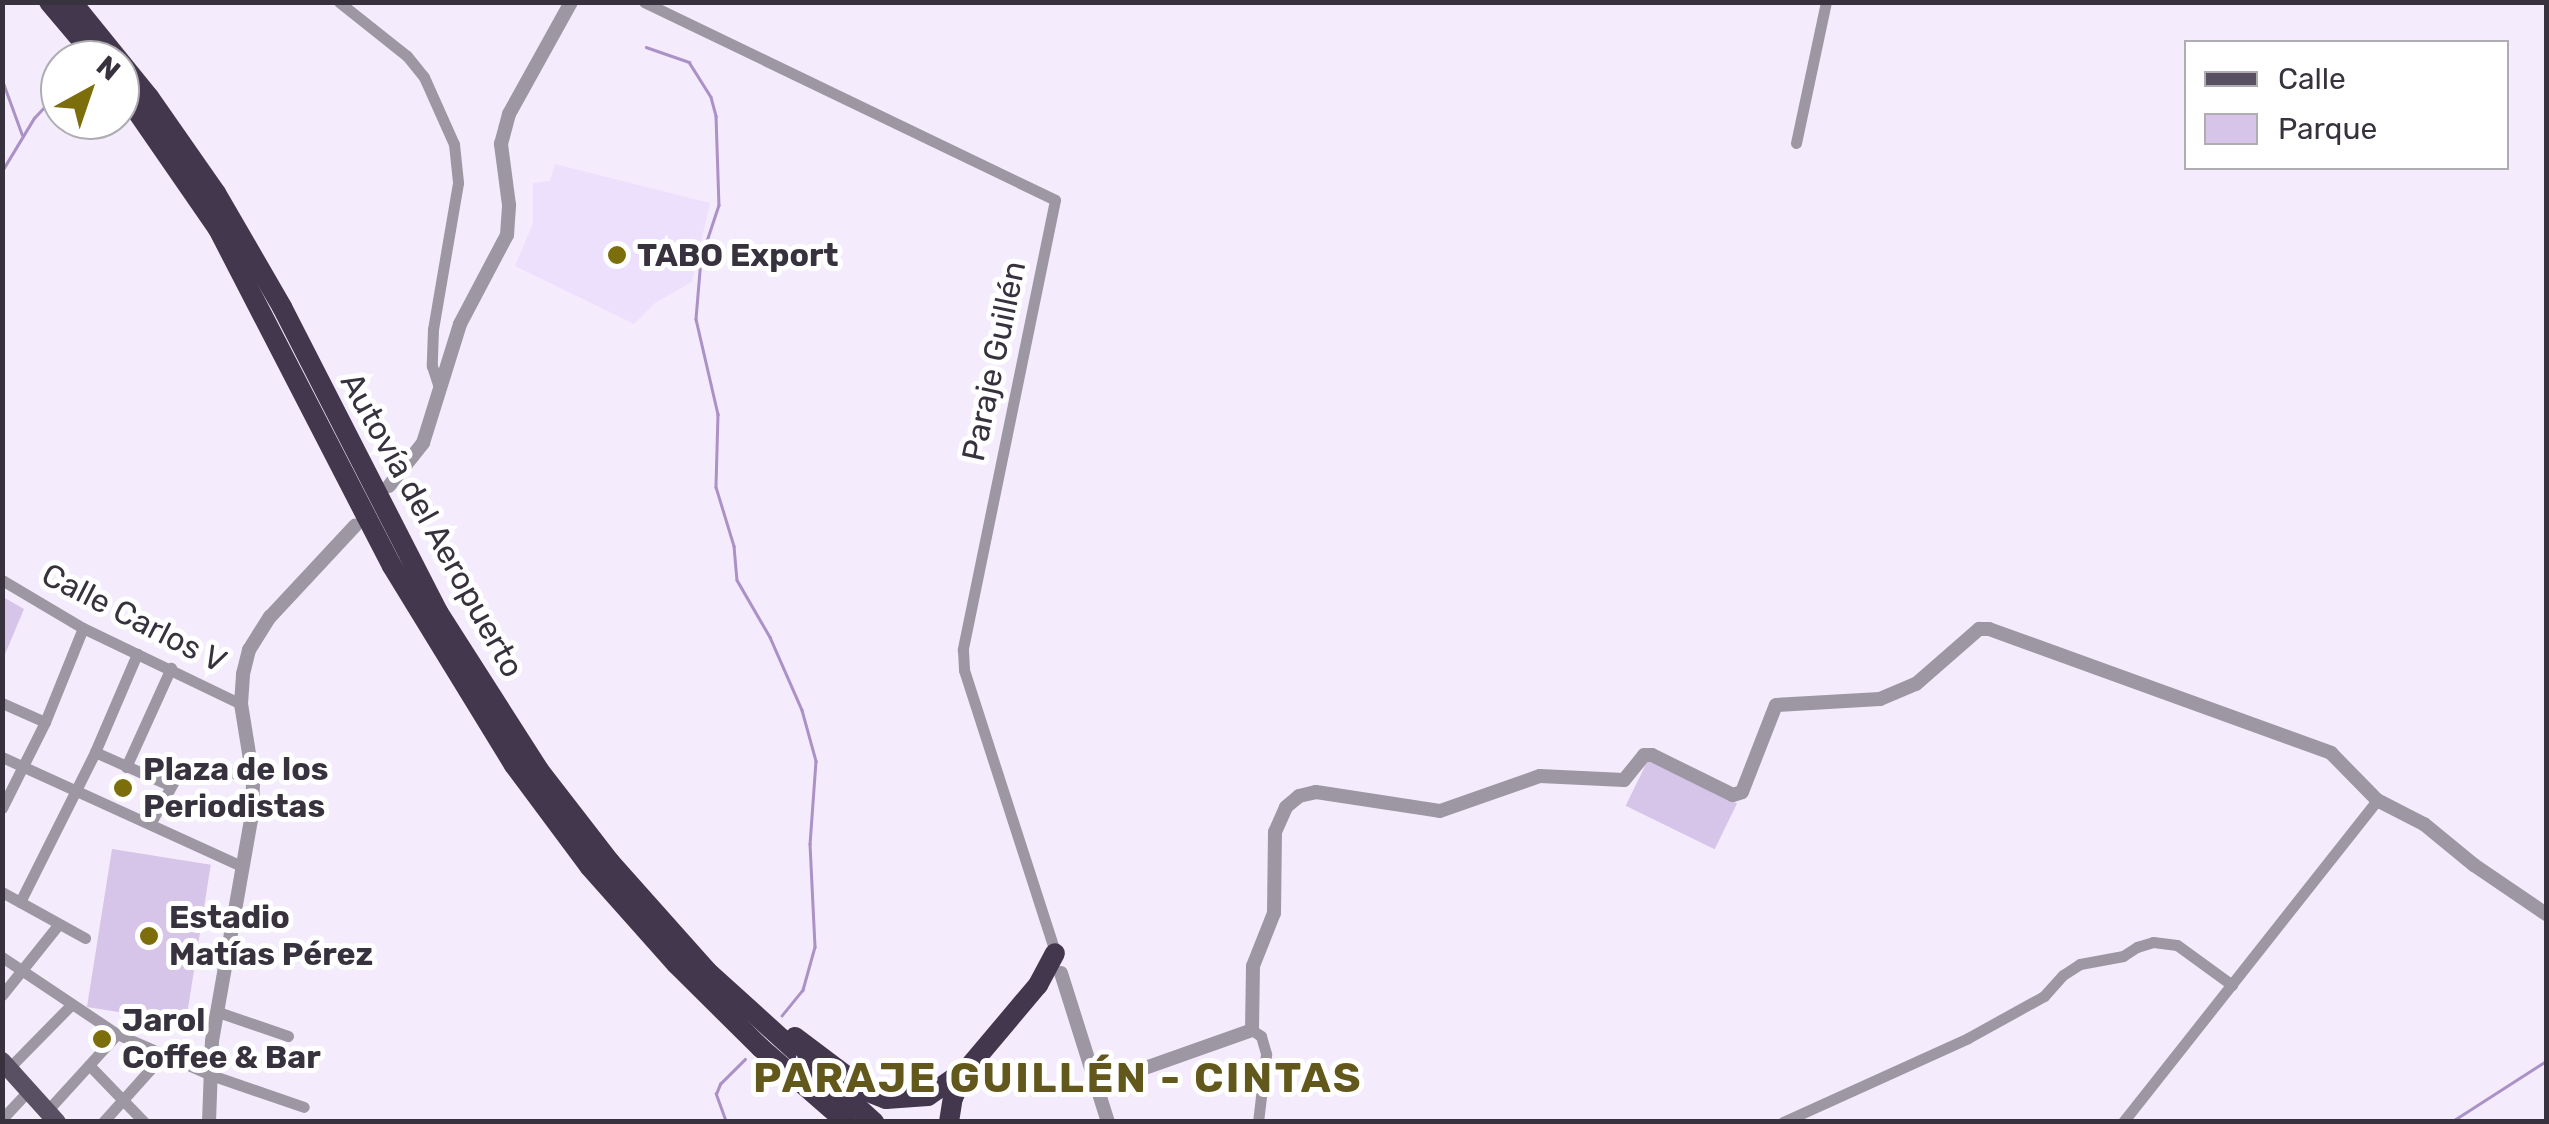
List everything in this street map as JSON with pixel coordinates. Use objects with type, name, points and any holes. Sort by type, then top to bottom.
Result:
[{"type":"highway","points":[[49,2],[81,40]]},
{"type":"highway","name":"Autovía del Aeropuerto","points":[[72,2],[150,97],[234,223],[282,307],[393,530],[468,663],[560,799],[657,918],[760,1022],[874,1122]]},
{"type":"highway","name":"Autovía del Aeropuerto","points":[[140,116],[218,229],[392,566],[460,685],[589,866],[719,1008],[846,1122]]},
{"type":"highway","points":[[657,918],[791,1034],[868,1092],[886,1099],[928,1096],[968,1068]]},
{"type":"highway","points":[[949,1122],[952,1098],[968,1068],[1058,963]]},
{"type":"highway","points":[[719,1008],[831,1122]]},
{"type":"main road","points":[[6,1064],[52,1116]]},
{"type":"street","points":[[339,2],[408,56],[424,77],[454,144],[458,183],[432,329],[432,366],[439,387]]},
{"type":"street","points":[[389,486],[423,442],[460,324],[507,236],[509,204],[501,144],[509,114],[571,2]]},
{"type":"street","name":"Paraje Guillén","points":[[644,2],[1056,200],[963,650],[964,670],[1058,963]]},
{"type":"street","points":[[1796,142],[1826,2]]},
{"type":"street","points":[[209,1122],[218,1012],[254,778],[241,704],[243,674],[257,635],[354,526]]},
{"type":"street","name":"Calle Carlos V","points":[[3,581],[83,628],[241,704]]},
{"type":"street","points":[[4,803],[45,722],[83,628]]},
{"type":"street","points":[[1252,1030],[1253,966],[1274,914],[1275,832],[1286,807],[1299,796],[1316,792],[1440,810],[1540,776],[1624,780],[1644,755],[1652,754],[1732,795],[1742,792],[1776,705],[1880,699],[1936,670],[1979,629],[1990,629],[2331,753],[2378,800],[2424,824],[2474,866],[2546,914]]},
{"type":"street","points":[[20,902],[95,752],[136,654]]},
{"type":"street","points":[[126,767],[171,668]]},
{"type":"street","points":[[2,703],[45,722]]},
{"type":"street","points":[[95,752],[169,785]]},
{"type":"street","points":[[2,757],[241,866]]},
{"type":"street","points":[[150,824],[178,774],[211,768],[254,778]]},
{"type":"street","points":[[2123,1122],[2378,800]]},
{"type":"street","points":[[2,892],[85,938]]},
{"type":"street","points":[[2,995],[24,973],[58,926]]},
{"type":"street","points":[[1783,1122],[1968,1038],[2044,996],[2080,964],[2123,956],[2153,942],[2177,945],[2232,986]]},
{"type":"street","points":[[2,958],[117,1034],[211,1075],[216,1073],[304,1106]]},
{"type":"street","points":[[1058,963],[1108,1122]]},
{"type":"street","points":[[6,1064],[70,1005]]},
{"type":"street","points":[[218,1012],[288,1036]]},
{"type":"street","points":[[1097,1085],[1252,1030]]},
{"type":"street","points":[[1252,1030],[1261,1036],[1266,1054],[1258,1122]]},
{"type":"street","points":[[52,1116],[117,1034]]},
{"type":"street","points":[[103,1122],[164,1054]]},
{"type":"street","points":[[89,1065],[144,1122]]},
{"type":"street","points":[[2,1120],[28,1090]]},
{"type":"shaded area","points":[[555,164],[710,203],[692,282],[655,303],[634,324],[515,266],[533,223],[533,183],[550,181]]},
{"type":"green space","points":[[3,597],[24,609],[3,659]]},
{"type":"green space","points":[[1648,760],[1737,803],[1715,849],[1626,806]]},
{"type":"green space","name":"Estadio Matías Pérez","points":[[112,849],[211,865],[186,1023],[87,1007]]},
{"type":"waterway","points":[[646,47],[689,62],[711,97],[716,116],[719,205],[701,259],[696,319],[718,414],[716,487],[734,546],[737,580],[770,637],[802,710],[816,761],[810,844],[815,947],[803,990],[782,1016]]},
{"type":"waterway","points":[[2,79],[22,134]]},
{"type":"waterway","points":[[2,171],[40,112]]},
{"type":"waterway","points":[[2546,332],[2546,368]]},
{"type":"waterway","points":[[726,1122],[716,1094],[720,1084],[745,1059]]},
{"type":"waterway","points":[[2451,1122],[2546,1061]]},
{"type":"place","name":"TABO Export","points":[[617,255]]},
{"type":"place","name":"Plaza de los Periodistas","points":[[123,788]]},
{"type":"place","name":"Estadio Matías Pérez","points":[[149,936]]},
{"type":"place","name":"Jarol Coffee & Bar","points":[[102,1039]]},
{"type":"district","name":"PARAJE GUILLÉN - CINTAS","points":[[1058,1078]]}]
